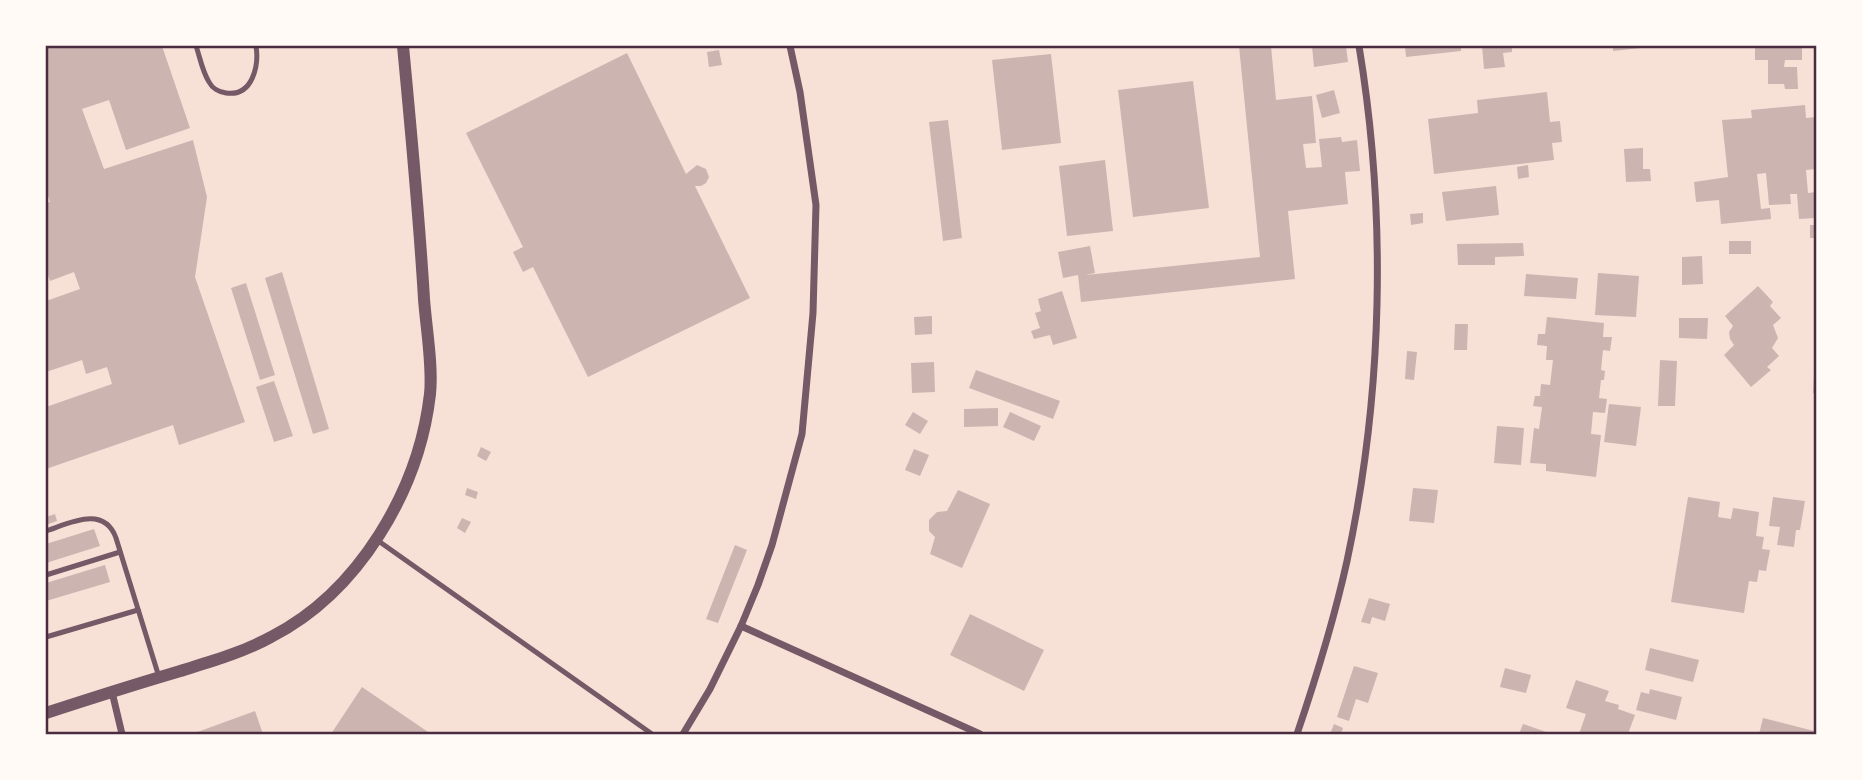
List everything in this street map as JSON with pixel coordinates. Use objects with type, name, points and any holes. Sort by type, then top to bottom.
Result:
[{"type":"street","points":[[46,713],[245,649],[272,637],[300,620],[326,599],[377,540],[397,505],[424,430],[430,391],[419,212],[403,46]]},
{"type":"street","points":[[683,734],[710,689],[741,625],[772,545],[802,434],[813,313],[816,205],[800,92],[790,46]]},
{"type":"street","points":[[1297,734],[1321,661],[1347,561],[1364,460],[1374,357],[1377,254],[1372,151],[1359,46]]},
{"type":"street","points":[[741,625],[981,734]]},
{"type":"street","points":[[113,692],[122,734]]},
{"type":"lane","points":[[196,46],[209,82],[215,89],[233,94],[242,91],[253,76],[256,46]]},
{"type":"lane","points":[[46,531],[84,519],[98,518],[110,525],[159,677]]},
{"type":"lane","points":[[377,540],[652,734]]},
{"type":"lane","points":[[46,575],[120,552]]},
{"type":"lane","points":[[46,637],[138,610]]},
{"type":"building","points":[[46,46],[162,46],[190,128],[126,150],[109,100],[82,109],[104,169],[193,140],[207,197],[195,277],[245,422],[179,445],[173,425],[46,469],[46,407],[112,384],[107,367],[86,374],[82,360],[46,372],[46,301],[80,289],[74,272],[50,281],[46,269],[46,203],[50,202],[46,189]]},
{"type":"building","points":[[1239,46],[1271,46],[1276,100],[1312,96],[1316,143],[1303,144],[1306,168],[1322,167],[1319,139],[1341,137],[1342,142],[1357,140],[1360,171],[1345,172],[1348,204],[1288,211],[1295,279],[1081,302],[1078,275],[1063,278],[1058,252],[1090,246],[1095,273],[1086,275],[1260,257]]},
{"type":"building","points":[[1312,46],[1346,46],[1348,62],[1314,67]]},
{"type":"building","points":[[1405,46],[1461,46],[1461,51],[1406,57]]},
{"type":"building","points":[[1482,46],[1512,46],[1512,52],[1503,53],[1505,67],[1484,69]]},
{"type":"building","points":[[1613,46],[1649,46],[1650,47],[1613,51]]},
{"type":"building","points":[[1755,46],[1802,46],[1802,60],[1785,60],[1784,67],[1797,67],[1798,89],[1785,89],[1784,84],[1768,84],[1768,60],[1755,60]]},
{"type":"building","points":[[719,50],[722,65],[709,67],[707,52]]},
{"type":"building","points":[[627,53],[686,174],[697,165],[706,169],[709,177],[706,183],[695,186],[750,298],[588,377],[533,267],[523,272],[513,252],[523,247],[466,133]]},
{"type":"building","points":[[1051,54],[1061,143],[1002,150],[992,60]]},
{"type":"building","points":[[1193,81],[1209,208],[1133,217],[1118,90]]},
{"type":"building","points":[[1334,90],[1340,113],[1322,118],[1316,95]]},
{"type":"building","points":[[1547,92],[1550,122],[1560,121],[1562,142],[1552,143],[1554,160],[1434,174],[1428,119],[1478,113],[1477,100]]},
{"type":"building","points":[[1805,105],[1806,118],[1816,117],[1816,169],[1806,170],[1808,193],[1816,192],[1816,218],[1799,219],[1797,194],[1790,194],[1791,204],[1769,205],[1766,173],[1757,174],[1761,209],[1770,208],[1771,219],[1721,224],[1719,200],[1696,202],[1694,182],[1728,177],[1722,120],[1752,118],[1751,110]]},
{"type":"building","points":[[948,120],[962,238],[943,241],[929,122]]},
{"type":"building","points":[[1643,148],[1643,169],[1650,169],[1651,181],[1626,182],[1624,149]]},
{"type":"building","points":[[1105,160],[1113,231],[1067,236],[1059,166]]},
{"type":"building","points":[[1528,165],[1529,177],[1518,179],[1517,167]]},
{"type":"building","points":[[1496,186],[1499,215],[1446,221],[1442,192]]},
{"type":"building","points":[[1423,213],[1423,223],[1411,225],[1410,214]]},
{"type":"building","points":[[1810,225],[1816,225],[1816,238],[1810,238]]},
{"type":"building","points":[[1729,241],[1751,241],[1751,254],[1729,254]]},
{"type":"building","points":[[1523,243],[1524,256],[1495,257],[1495,265],[1458,265],[1457,244]]},
{"type":"building","points":[[1702,256],[1703,284],[1682,285],[1682,257]]},
{"type":"building","points":[[282,272],[329,429],[313,434],[265,278]]},
{"type":"building","points":[[1598,273],[1639,276],[1636,317],[1595,315]]},
{"type":"building","points":[[1526,274],[1578,278],[1576,299],[1524,296]]},
{"type":"building","points":[[246,283],[275,375],[260,380],[231,288]]},
{"type":"building","points":[[1758,286],[1773,302],[1770,306],[1781,318],[1773,325],[1778,338],[1772,348],[1779,356],[1767,367],[1771,370],[1751,387],[1724,355],[1734,345],[1729,332],[1733,326],[1725,316]]},
{"type":"building","points":[[1062,291],[1077,338],[1053,345],[1050,335],[1034,339],[1031,331],[1040,328],[1035,313],[1041,311],[1038,299]]},
{"type":"building","points":[[932,316],[932,334],[915,335],[914,317]]},
{"type":"building","points":[[1547,317],[1604,323],[1603,337],[1612,337],[1610,351],[1603,350],[1601,370],[1605,371],[1599,398],[1607,399],[1605,413],[1593,412],[1591,434],[1601,435],[1596,477],[1546,471],[1546,464],[1530,463],[1534,428],[1539,429],[1542,407],[1533,406],[1535,396],[1540,396],[1541,384],[1550,385],[1553,360],[1546,360],[1547,346],[1537,345],[1538,334],[1545,334]]},
{"type":"building","points":[[1679,318],[1708,318],[1707,339],[1679,338]]},
{"type":"building","points":[[1455,324],[1468,324],[1467,350],[1454,350]]},
{"type":"building","points":[[1407,351],[1417,352],[1414,380],[1405,379]]},
{"type":"building","points":[[1660,360],[1677,361],[1675,406],[1658,406]]},
{"type":"building","points":[[934,362],[935,392],[912,393],[911,363]]},
{"type":"building","points":[[976,370],[1060,401],[1053,419],[969,388]]},
{"type":"building","points":[[1816,374],[1816,394],[1813,393]]},
{"type":"building","points":[[274,381],[293,436],[274,442],[256,387]]},
{"type":"building","points":[[1609,404],[1641,407],[1636,446],[1604,442]]},
{"type":"building","points":[[998,408],[998,426],[964,427],[964,409]]},
{"type":"building","points":[[913,412],[928,421],[920,434],[905,425]]},
{"type":"building","points":[[1010,412],[1041,426],[1034,441],[1003,427]]},
{"type":"building","points":[[1497,426],[1524,428],[1521,465],[1494,463]]},
{"type":"building","points":[[481,447],[491,452],[486,461],[477,456]]},
{"type":"building","points":[[914,449],[929,455],[920,476],[905,470]]},
{"type":"building","points":[[467,488],[478,492],[476,499],[465,495]]},
{"type":"building","points":[[1413,488],[1438,490],[1434,523],[1409,521]]},
{"type":"building","points":[[958,490],[990,504],[962,568],[930,554],[935,537],[929,531],[929,520],[937,512],[947,511]]},
{"type":"building","points":[[1688,497],[1720,502],[1718,517],[1731,519],[1733,508],[1759,512],[1756,536],[1764,537],[1762,549],[1770,550],[1766,571],[1759,570],[1757,582],[1749,581],[1744,613],[1671,602]]},
{"type":"building","points":[[1773,497],[1805,501],[1794,547],[1777,545],[1780,527],[1769,526]]},
{"type":"building","points":[[55,514],[57,521],[46,525],[46,517]]},
{"type":"building","points":[[462,518],[471,522],[465,533],[457,528]]},
{"type":"building","points":[[94,529],[100,546],[46,563],[46,544]]},
{"type":"building","points":[[735,545],[747,550],[718,623],[706,619]]},
{"type":"building","points":[[105,565],[110,582],[46,601],[46,583]]},
{"type":"building","points":[[1369,598],[1390,604],[1385,621],[1372,617],[1370,624],[1361,622]]},
{"type":"building","points":[[970,614],[1044,650],[1024,691],[950,655]]},
{"type":"building","points":[[1650,648],[1699,660],[1693,682],[1645,670]]},
{"type":"building","points":[[1354,666],[1378,673],[1368,703],[1356,699],[1349,721],[1337,717]]},
{"type":"building","points":[[1505,668],[1531,675],[1526,693],[1500,687]]},
{"type":"building","points":[[1576,680],[1609,691],[1605,701],[1619,705],[1618,709],[1635,715],[1628,734],[1579,734],[1586,714],[1566,708]]},
{"type":"building","points":[[362,687],[431,734],[331,734]]},
{"type":"building","points":[[1650,689],[1682,697],[1676,720],[1636,710],[1641,692],[1649,694]]},
{"type":"building","points":[[255,711],[263,734],[192,734]]},
{"type":"building","points":[[1763,718],[1814,731],[1813,734],[1759,734]]},
{"type":"building","points":[[1334,724],[1343,728],[1341,734],[1330,734]]},
{"type":"building","points":[[1523,724],[1552,734],[1519,734]]}]
